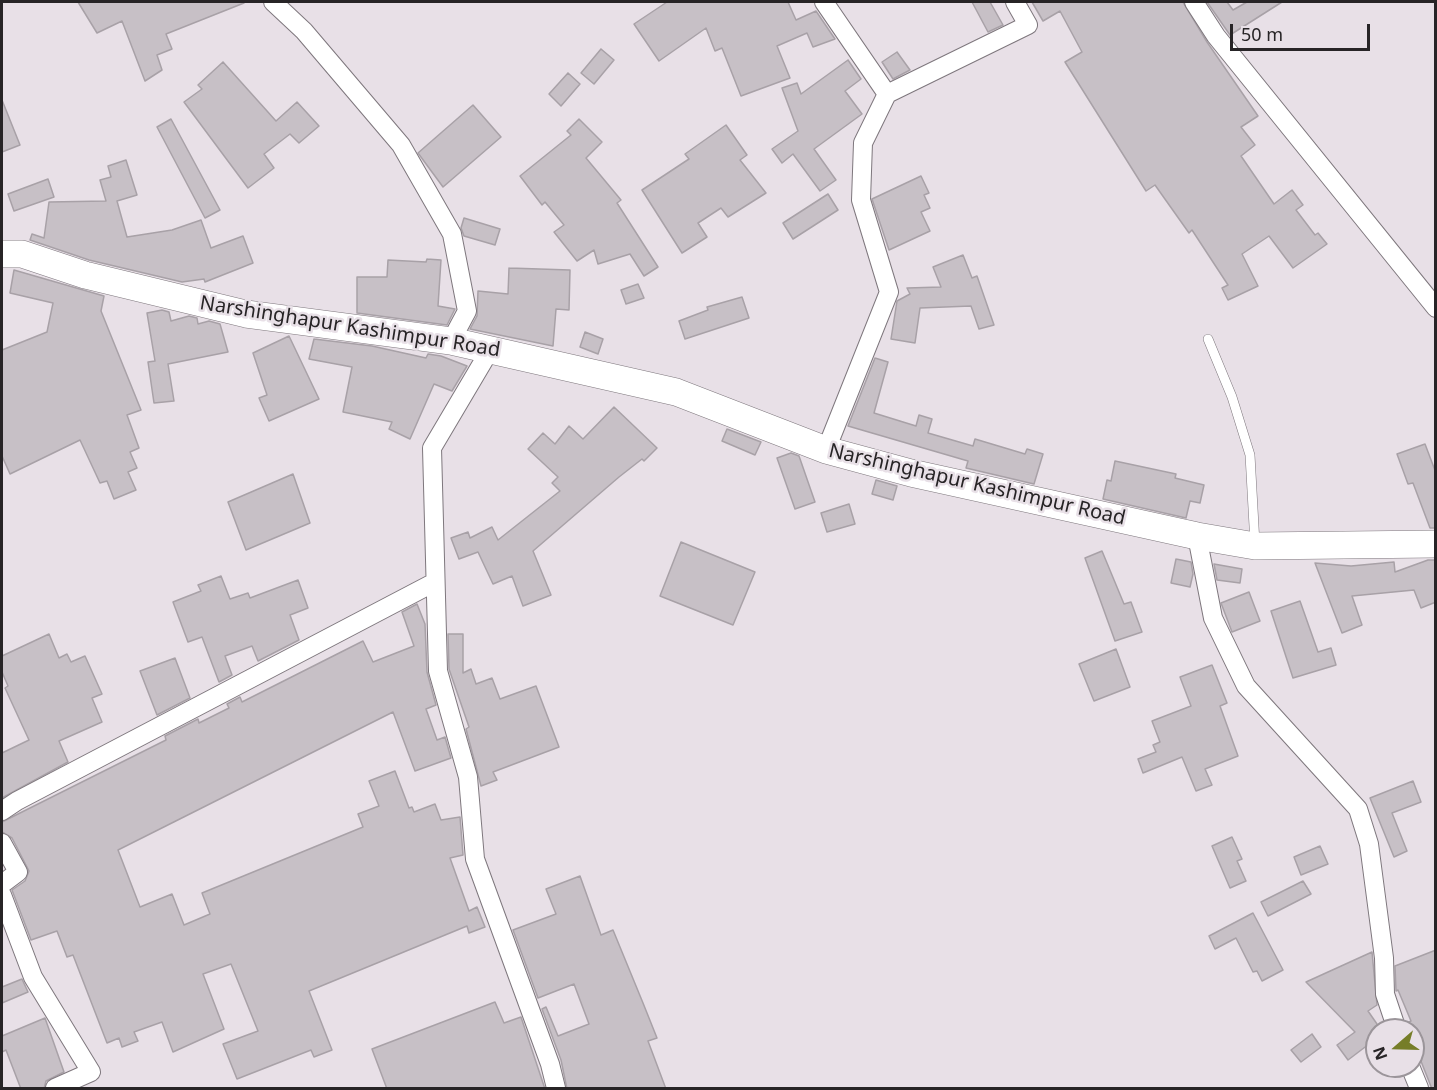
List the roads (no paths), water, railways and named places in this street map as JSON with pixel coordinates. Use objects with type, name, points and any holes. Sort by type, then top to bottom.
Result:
[{"type":"street","points":[[273,2],[304,31],[401,145],[452,234],[467,311],[451,341]]},
{"type":"street","points":[[824,2],[887,94]]},
{"type":"street","points":[[826,450],[889,292],[861,200],[860,177],[863,143],[887,94],[1028,25],[1015,2]]},
{"type":"street","points":[[1194,2],[1215,36],[1436,308]]},
{"type":"street","name":"Narshinghapur Kashimpur Road","points":[[2,254],[22,254],[85,275],[246,314],[451,341],[676,392],[826,450],[911,473],[1197,536],[1255,546],[1436,544]]},
{"type":"street","points":[[490,350],[432,448],[438,671],[468,777],[475,859],[550,1064],[556,1089]]},
{"type":"street","points":[[1197,536],[1213,618],[1246,686],[1358,809],[1369,844],[1384,958],[1385,994],[1393,1018]]},
{"type":"street","points":[[2,812],[17,801],[435,582]]},
{"type":"street","points":[[2,843],[18,872],[2,884]]},
{"type":"street","points":[[2,895],[33,977],[91,1072],[55,1089]]},
{"type":"lane","points":[[1208,339],[1232,397],[1250,455],[1255,546]]}]
